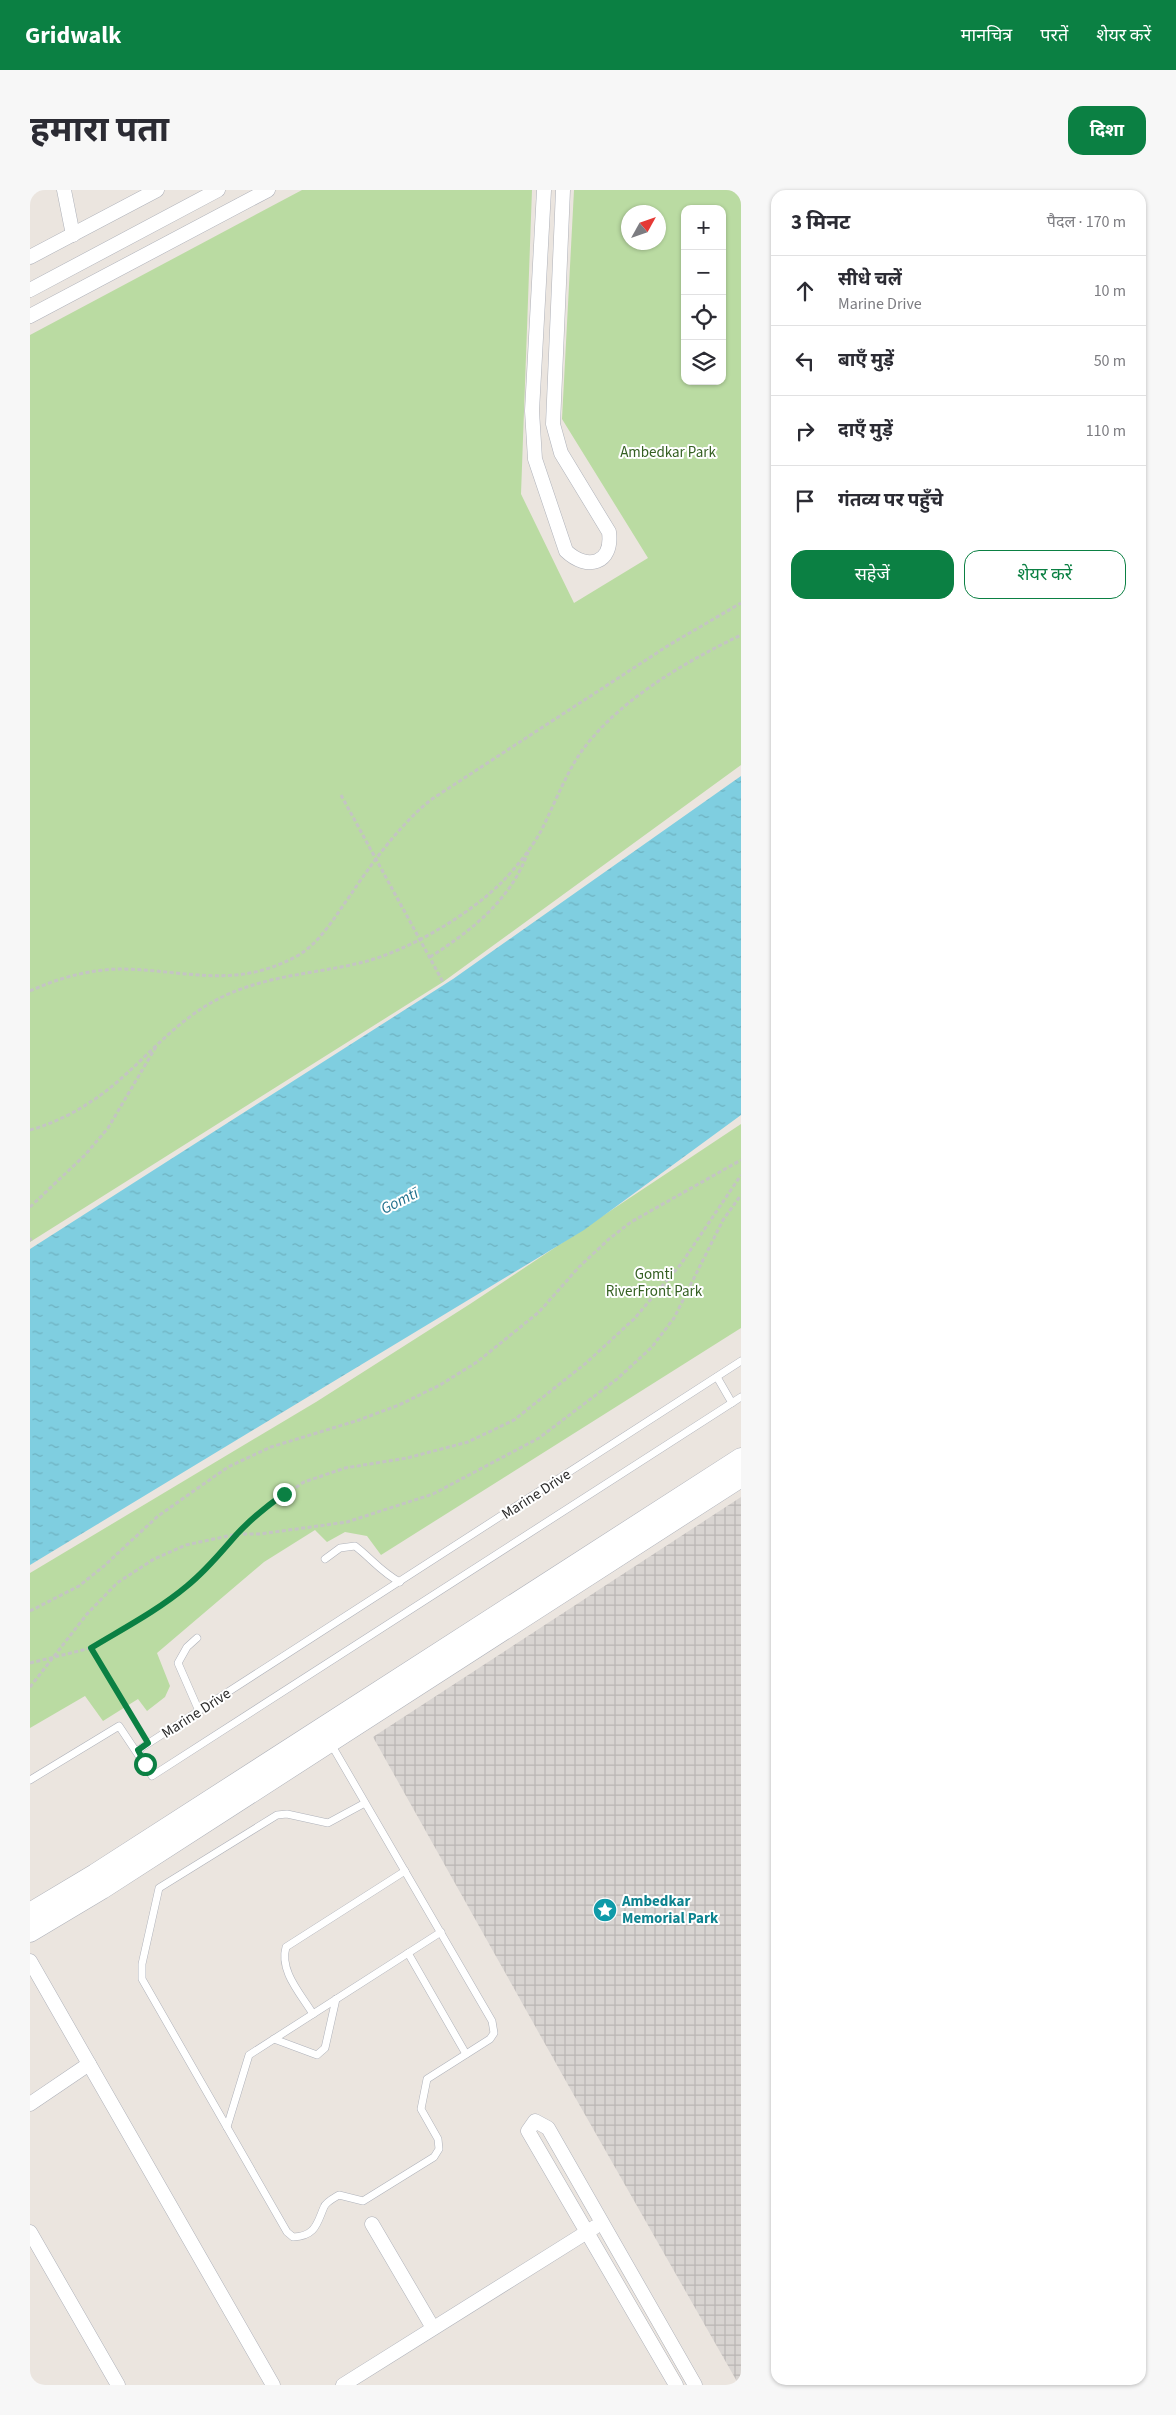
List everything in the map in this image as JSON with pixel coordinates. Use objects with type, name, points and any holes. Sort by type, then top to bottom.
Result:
[{"type":"street","points":[[64,190],[73,235]]},
{"type":"street","points":[[30,257],[157,190]]},
{"type":"street","points":[[30,290],[218,190]]},
{"type":"street","points":[[30,316],[268,190]]},
{"type":"street","points":[[544,190],[532,411],[535,459],[566,551],[575,559],[594,562],[604,557],[611,545],[609,532],[561,453],[553,424],[563,190]]},
{"type":"street","points":[[30,1913],[95,1874],[741,1458]]},
{"type":"street","points":[[30,1932],[102,1889],[741,1477]]},
{"type":"street","points":[[30,1961],[273,2385]]},
{"type":"street","points":[[30,2104],[89,2064]]},
{"type":"street","points":[[676,2385],[528,2131],[534,2121],[548,2128],[695,2385]]},
{"type":"street","points":[[343,2385],[602,2222]]},
{"type":"street","points":[[372,2224],[433,2328]]},
{"type":"street","points":[[30,2232],[118,2385]]},
{"type":"lane","name":"Marine Drive","points":[[741,1361],[138,1750],[152,1776],[741,1397]]},
{"type":"lane","points":[[717,1377],[732,1403]]},
{"type":"lane","points":[[325,1559],[340,1548],[355,1546],[370,1557],[387,1575],[400,1582]]},
{"type":"lane","points":[[197,1638],[187,1647],[178,1663],[199,1711]]},
{"type":"lane","points":[[30,1780],[119,1726],[145,1764]]},
{"type":"lane","points":[[330,1742],[492,2021],[494,2033],[490,2039],[427,2079],[421,2109],[438,2139],[439,2149],[434,2157],[363,2201],[339,2194],[324,2205],[318,2225],[301,2237],[293,2237],[287,2232],[142,1979],[142,1964],[159,1888],[277,1816],[287,1814],[328,1823],[365,1803]]},
{"type":"lane","points":[[313,2014],[285,1968],[283,1957],[286,1947],[405,1871]]},
{"type":"lane","points":[[227,2127],[249,2055],[440,1932]]},
{"type":"lane","points":[[408,1953],[466,2054]]},
{"type":"lane","points":[[274,2039],[317,2055],[325,2048],[336,1999]]},
{"type":"path","points":[[30,991],[92,971],[120,969],[155,970],[206,977],[229,977],[280,964],[298,956],[313,944],[410,816],[432,799],[669,645],[741,602]]},
{"type":"path","points":[[30,1130],[59,1120],[93,1100],[117,1082],[158,1042],[198,1010],[245,987],[275,978],[365,962],[419,938],[477,903],[500,884],[530,847],[540,833],[577,758],[613,717],[664,679],[705,652],[741,635]]},
{"type":"path","points":[[341,795],[443,982]]},
{"type":"path","points":[[430,957],[476,925],[498,902],[518,875],[530,847]]},
{"type":"path","points":[[30,1207],[79,1161],[108,1128],[158,1042]]},
{"type":"path","points":[[30,1611],[79,1586],[104,1566],[158,1516],[228,1467],[271,1447],[359,1420],[400,1404],[440,1385],[476,1362],[539,1312],[579,1267],[609,1239],[631,1222],[741,1160]]},
{"type":"path","points":[[30,1663],[91,1648],[146,1617],[187,1586],[215,1561],[237,1534],[260,1512],[304,1482],[345,1468],[407,1458],[468,1442],[514,1420],[586,1364],[634,1319],[681,1264],[741,1175]]},
{"type":"path","points":[[30,1687],[87,1614],[117,1583],[154,1559],[186,1545],[237,1534],[260,1534],[347,1522],[433,1494],[539,1438],[617,1379],[652,1347],[674,1318],[723,1220],[741,1195]]},
{"type":"path","points":[[91,1648],[148,1743]]},
{"type":"green space","name":"Ambedkar Park","points":[[302,190],[532,190],[521,494],[574,603],[648,558],[562,419],[574,190],[741,190],[741,765],[443,982],[30,1242],[30,335]]},
{"type":"green space","name":"Gomti RiverFront Park","points":[[741,1124],[741,1328],[381,1555],[367,1536],[345,1532],[327,1542],[315,1530],[264,1562],[157,1653],[170,1686],[165,1697],[147,1711],[138,1699],[103,1721],[85,1696],[30,1728],[30,1573],[316,1402],[470,1304]]},
{"type":"shaded area","name":"Ambedkar Memorial Park","points":[[741,1497],[741,2385],[739,2385],[373,1737]]},
{"type":"water","name":"Gomtī","points":[[741,776],[741,1115],[584,1230],[30,1565],[30,1249],[453,979]]},
{"type":"place","name":"Ambedkar Memorial Park","points":[[605,1910]]},
{"type":"route","points":[[145,1764],[138,1750],[148,1743],[91,1648],[146,1617],[187,1586],[215,1561],[237,1534],[260,1512],[284,1494]]}]
